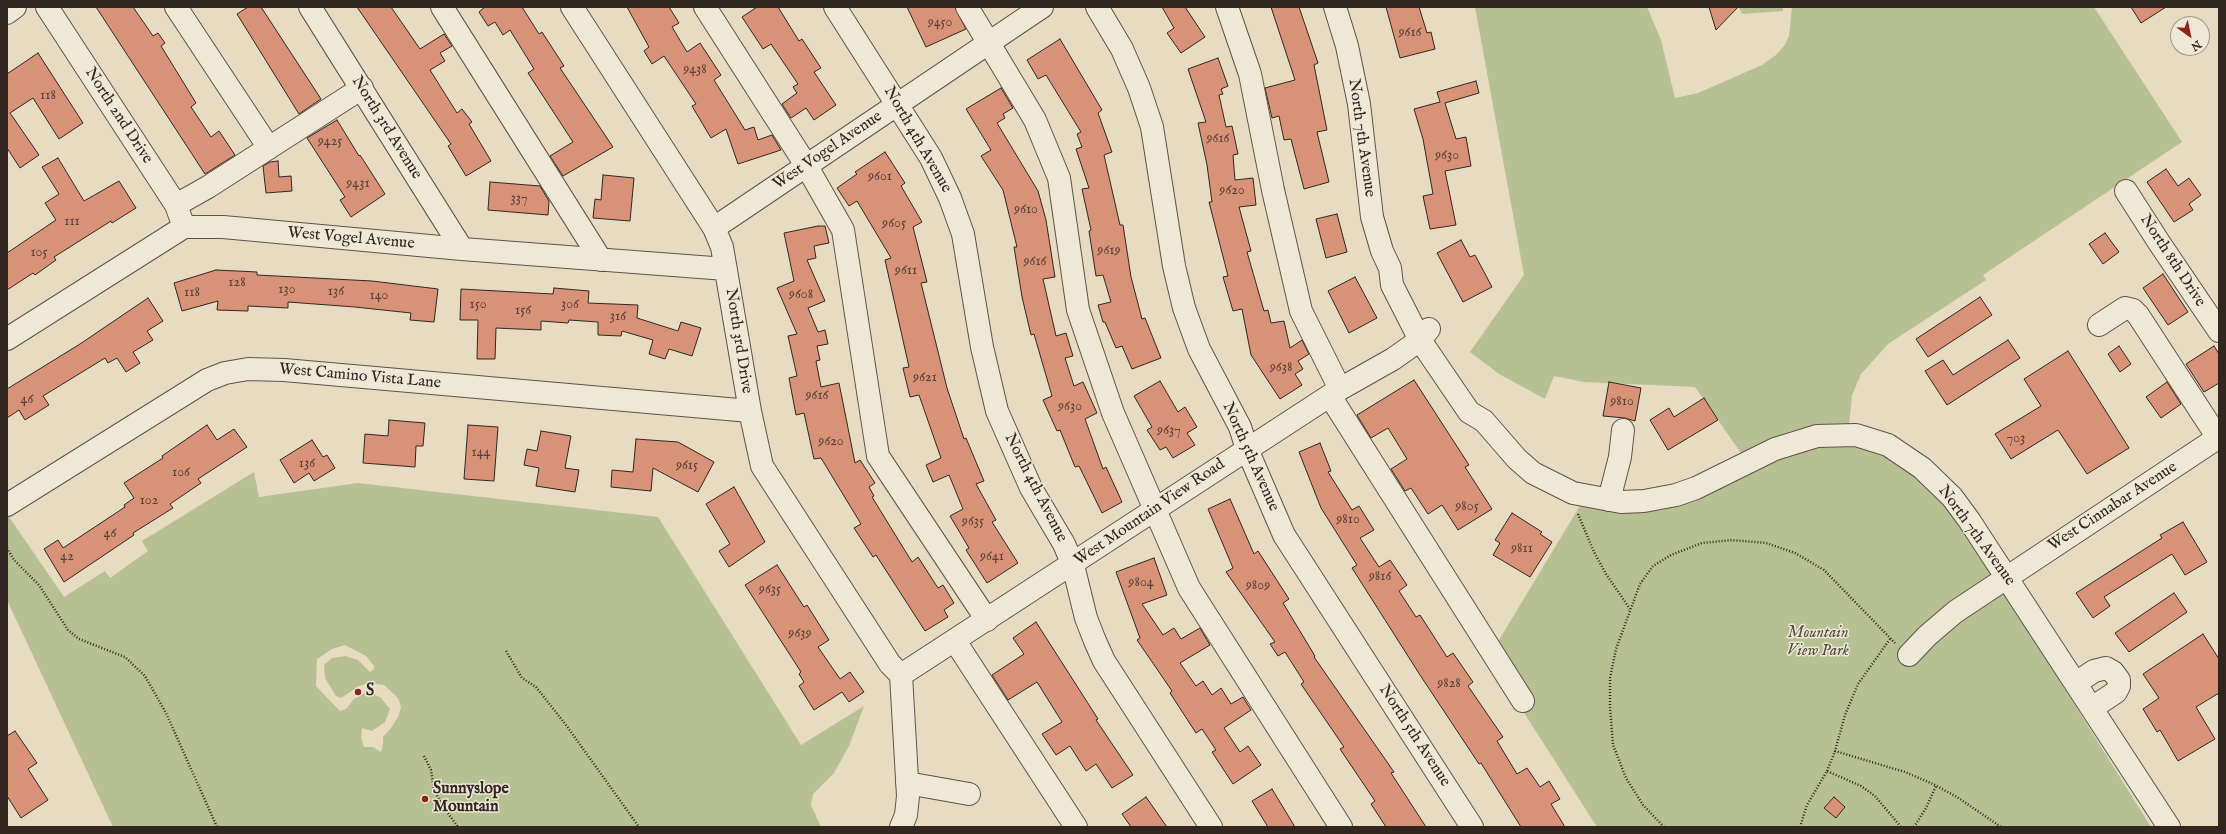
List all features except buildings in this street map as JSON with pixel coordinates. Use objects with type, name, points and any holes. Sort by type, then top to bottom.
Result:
[{"type":"street","points":[[7,12],[15,7]]},
{"type":"street","name":"North 2nd Drive","points":[[47,7],[176,205],[184,227]]},
{"type":"street","points":[[176,7],[269,148]]},
{"type":"street","name":"North 3rd Avenue","points":[[310,7],[462,249]]},
{"type":"street","points":[[442,7],[601,260]]},
{"type":"street","name":"North 3rd Drive","points":[[572,7],[714,228],[722,247],[750,411],[762,466],[890,664],[901,675]]},
{"type":"street","points":[[705,7],[806,165],[843,230],[878,456],[987,620]]},
{"type":"street","name":"North 4th Avenue","points":[[836,7],[932,158],[950,198],[963,234],[982,347],[998,411],[1031,488],[1064,544],[1073,565],[1086,618],[1104,661],[1211,827]]},
{"type":"street","points":[[967,7],[990,42],[1035,120],[1059,178],[1078,310],[1113,413],[1156,509],[1189,588],[1341,827]]},
{"type":"street","name":"West Vogel Avenue","points":[[714,228],[1042,7]]},
{"type":"street","name":"North 5th Avenue","points":[[1097,7],[1122,49],[1139,88],[1152,127],[1174,266],[1184,308],[1198,349],[1240,427],[1247,449],[1284,535],[1472,827]]},
{"type":"street","points":[[1227,7],[1250,74],[1273,190],[1300,311],[1335,392],[1523,701]]},
{"type":"street","name":"North 7th Avenue","points":[[1335,7],[1347,46],[1359,104],[1372,217],[1382,251],[1390,268],[1403,278],[1425,334],[1469,412],[1484,421],[1517,458],[1533,473],[1573,493],[1610,500],[1644,501],[1676,495],[1696,488],[1792,443],[1817,436],[1856,435],[1888,445],[1908,457],[1938,483],[1969,520],[2169,827]]},
{"type":"street","points":[[176,205],[208,188],[362,88]]},
{"type":"street","name":"North 8th Drive","points":[[2126,190],[2172,262],[2219,331]]},
{"type":"street","points":[[7,339],[184,227]]},
{"type":"street","name":"West Vogel Avenue","points":[[184,227],[223,227],[462,249],[726,268]]},
{"type":"street","points":[[2099,325],[2125,308],[2133,310],[2138,315],[2218,437]]},
{"type":"street","name":"West Mountain View Road","points":[[901,675],[1073,565],[1335,392],[1393,359],[1425,334]]},
{"type":"street","name":"West Camino Vista Lane","points":[[7,505],[207,380],[225,373],[248,369],[284,370],[750,411]]},
{"type":"street","points":[[1610,500],[1620,457],[1623,430]]},
{"type":"street","name":"West Cinnabar Avenue","points":[[1904,651],[1927,636],[1955,612],[2218,437]]},
{"type":"street","points":[[955,641],[1076,827]]},
{"type":"street","points":[[2076,683],[2094,671],[2106,668],[2113,672],[2118,680],[2119,686],[2116,692],[2092,708]]},
{"type":"street","points":[[901,675],[907,783],[906,815],[901,827]]},
{"type":"street","points":[[907,783],[969,794]]},
{"type":"path","points":[[1573,493],[1575,508],[1594,552],[1606,574],[1630,610]]},
{"type":"path","points":[[1664,827],[1643,805],[1626,778],[1613,745],[1610,707],[1610,678],[1616,649],[1640,584],[1654,566],[1670,554],[1702,543],[1732,540],[1766,543],[1795,553],[1824,570],[1890,639],[1904,651]]},
{"type":"path","points":[[7,548],[14,560],[39,585],[68,630],[79,639],[124,657],[145,676],[166,713],[217,827]]},
{"type":"path","points":[[1800,827],[1807,805],[1826,771],[1835,750],[1844,715],[1858,684],[1890,639]]},
{"type":"path","points":[[506,651],[518,673],[536,686],[566,724],[640,827]]},
{"type":"path","points":[[1835,750],[1904,772],[1936,786],[1957,796],[2001,827]]},
{"type":"path","points":[[424,756],[431,770],[434,790],[442,805],[458,827]]},
{"type":"path","points":[[1826,771],[1861,786],[1875,796],[1901,827]]},
{"type":"path","points":[[1914,827],[1936,786]]},
{"type":"green space","points":[[1475,7],[1647,7],[1661,40],[1675,98],[1698,93],[1762,65],[1776,55],[1784,46],[1789,36],[1792,7],[2094,7],[2182,142],[1983,275],[1986,280],[1888,344],[1861,374],[1852,395],[1849,425],[1822,424],[1791,431],[1741,453],[1695,387],[1584,382],[1554,376],[1545,399],[1499,374],[1470,352],[1524,275]]},
{"type":"green space","points":[[1739,7],[1783,7],[1783,11],[1742,14]]},
{"type":"green space","name":"Mountain View Park","points":[[1817,446],[1857,446],[1870,449],[1897,462],[1934,490],[1985,561],[2151,827],[1597,827],[1521,708],[1496,645],[1581,504],[1605,510],[1630,510],[1777,457]]},
{"type":"green space","points":[[254,472],[259,497],[358,483],[658,517],[801,745],[864,706],[849,746],[834,773],[813,794],[811,805],[821,827],[113,827],[7,600],[7,514],[64,597],[105,571],[110,578],[148,551],[142,541]],"holes":[[[345,645],[366,656],[374,666],[374,669],[370,672],[358,660],[345,656],[332,658],[324,665],[325,678],[336,696],[341,698],[359,686],[368,683],[384,685],[398,698],[401,707],[398,717],[383,737],[381,752],[373,747],[364,747],[361,737],[362,728],[372,731],[385,722],[390,709],[381,698],[370,692],[363,694],[354,699],[346,709],[340,711],[316,686],[317,659],[332,649]]]},
{"type":"place","name":"S","points":[[358,692]]},
{"type":"place","name":"Sunnyslope Mountain","points":[[425,799]]}]
